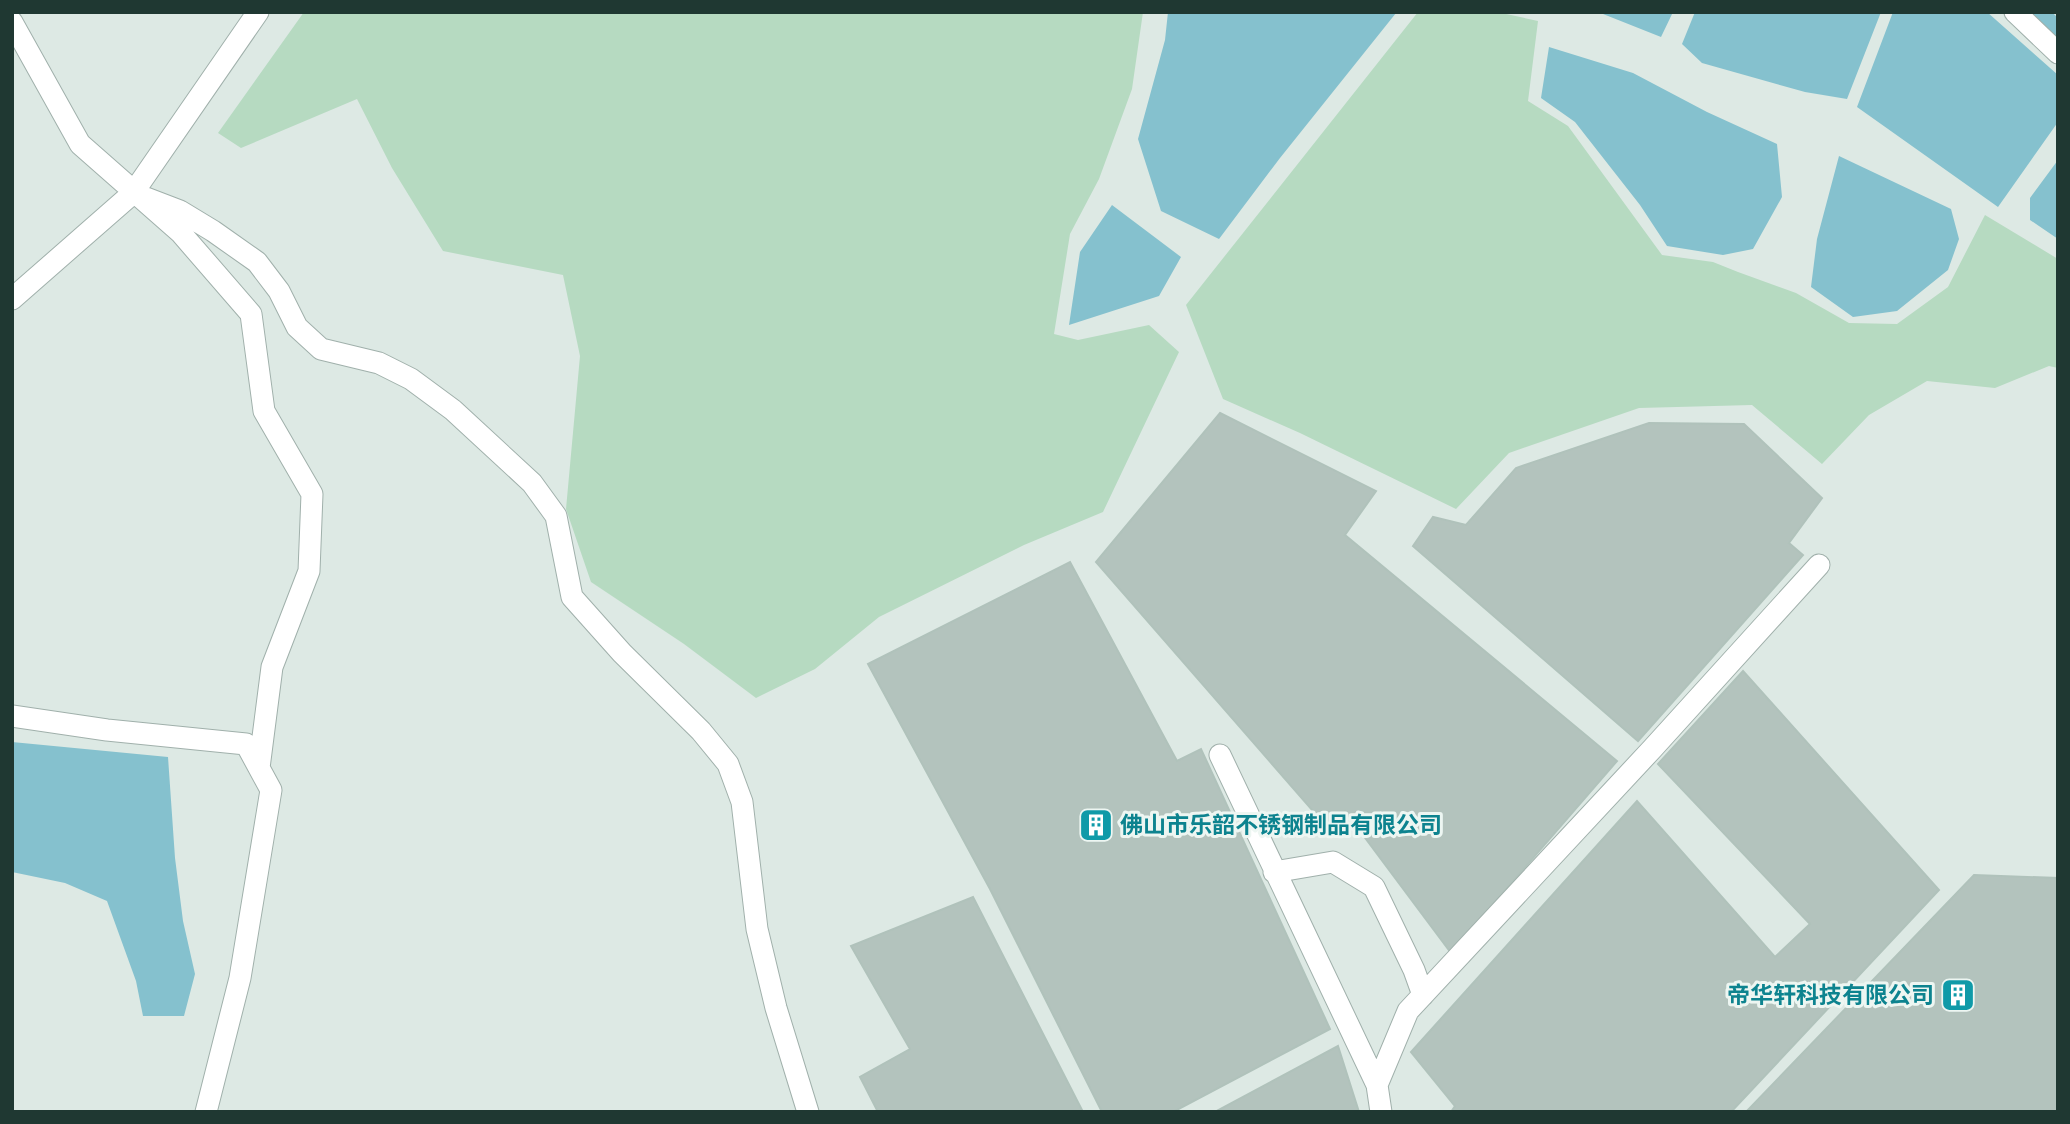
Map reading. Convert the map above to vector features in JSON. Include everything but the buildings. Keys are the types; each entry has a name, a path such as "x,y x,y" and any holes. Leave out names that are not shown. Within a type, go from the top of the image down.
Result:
{"street":[{"path":"12,299 134,193 258,12"},
{"path":"2015,12 2058,53"},
{"path":"12,22 80,145 180,232 251,314 264,411 312,494 309,571 272,667 259,768"},
{"path":"134,193 180,211 257,262 279,291 297,327 321,349 379,363 411,379 453,410 532,483 556,516 572,597 622,653 701,731 728,764 742,802 757,929 776,1008 808,1112"},
{"path":"1377,1085 1408,1012 1819,565"},
{"path":"12,716 107,730 246,744 271,790 240,978 206,1112"},
{"path":"1220,755 1377,1085 1381,1112"},
{"path":"1274,872 1333,862 1374,887 1414,970 1423,996"}],"green space":[{"path":"304,12 1143,12 1132,89 1099,179 1070,234 1054,334 1078,340 1149,325 1179,352 1103,512 1024,545 879,617 815,669 756,698 684,644 591,582 566,509 580,356 563,275 443,251 392,168 357,99 241,148 218,133"},
{"path":"1418,12 1497,12 1538,21 1528,101 1568,126 1662,255 1713,262 1796,293 1849,323 1897,324 1948,287 1985,215 2058,259 2058,368 2049,366 1995,388 1927,381 1869,415 1822,464 1752,405 1639,408 1509,453 1456,509 1300,433 1223,399 1186,305"}],"water":[{"path":"1168,12 1396,13 1219,239 1161,211 1138,139 1165,40"},
{"path":"1598,12 1673,12 1661,37"},
{"path":"1695,12 1881,12 1847,99 1805,92 1702,63 1682,44"},
{"path":"1893,12 1987,12 2058,75 2058,122 1998,207 1857,107"},
{"path":"1549,47 1633,73 1707,112 1777,144 1782,197 1753,249 1723,255 1667,246 1640,205 1575,122 1541,98"},
{"path":"1839,156 1951,209 1959,239 1948,270 1897,311 1853,317 1811,287 1817,239"},
{"path":"2058,160 2058,239 2030,220 2030,198"},
{"path":"1112,205 1181,257 1159,296 1069,325 1080,252"},
{"path":"12,742 168,757 175,858 183,921 195,974 184,1016 143,1016 136,981 107,901 65,883 12,872"}],"waterway":[{"path":"2038,12 2058,30"}],"place":[{"name":"佛山市乐韶不锈钢制品有限公司","path":"1096,825"},
{"name":"帝华轩科技有限公司","path":"1958,995"}]}
